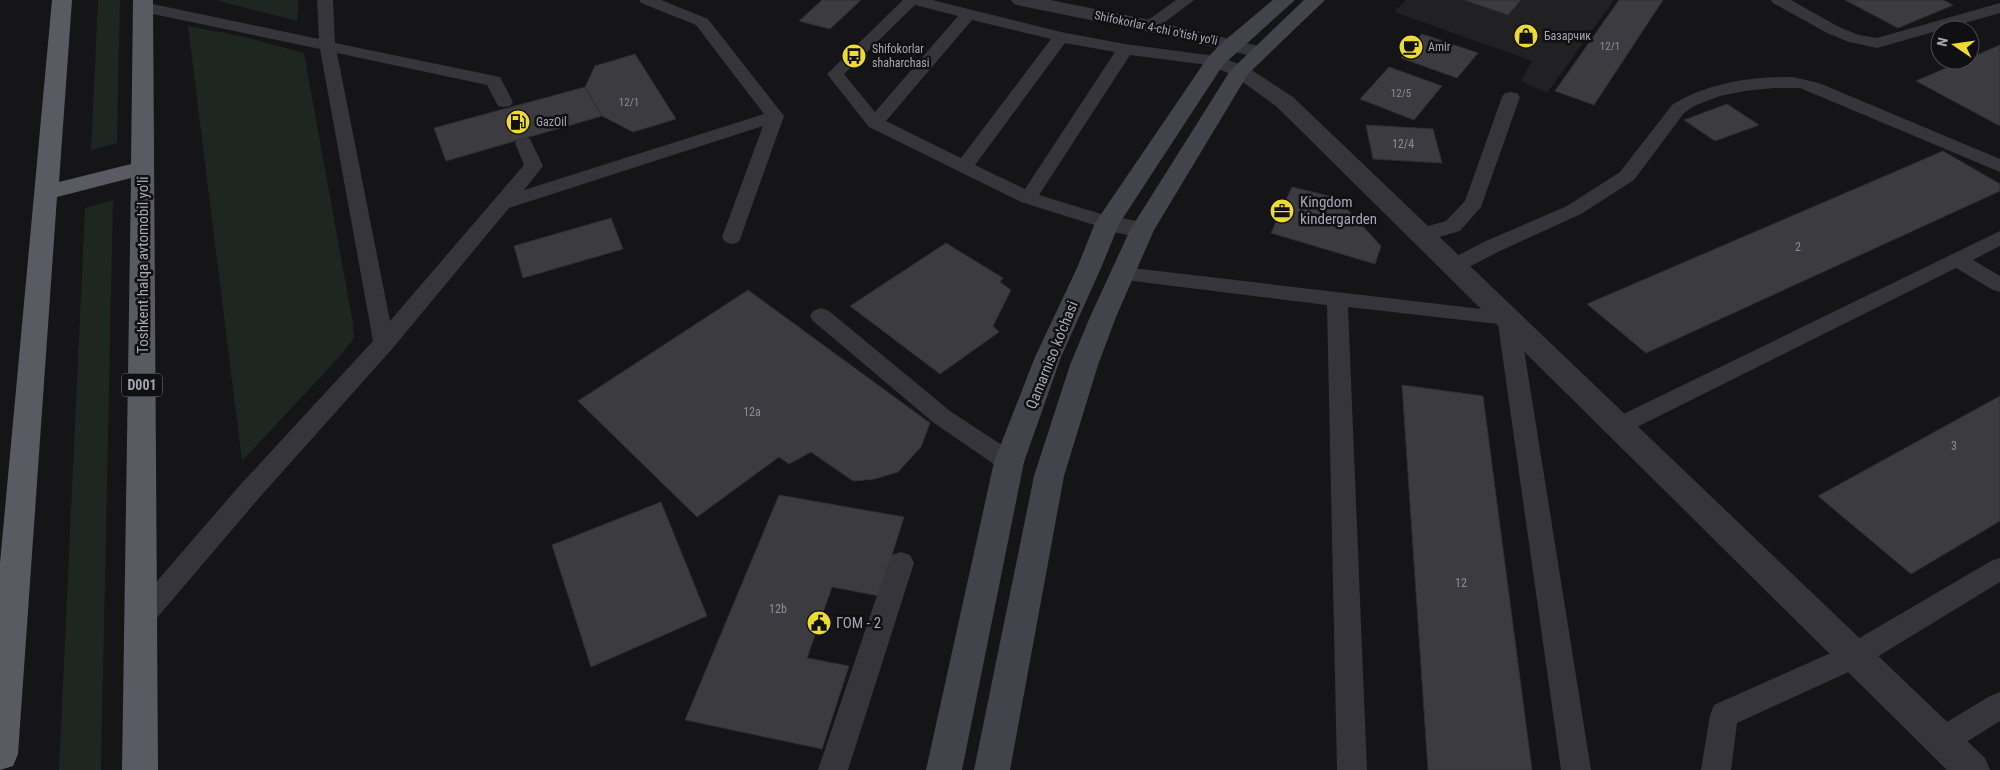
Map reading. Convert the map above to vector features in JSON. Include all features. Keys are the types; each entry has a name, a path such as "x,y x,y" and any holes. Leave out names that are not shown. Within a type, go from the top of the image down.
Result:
{"highway":[{"path":"0,754 62,0"},
{"name":"Toshkent halqa avtomobil yo'li","path":"140,770 143,3"},
{"path":"46,193 143,168"}],"main road":[{"name":"Qamarniso ko'chasi","path":"944,770 1009,462 1048,357 1089,268 1107,223 1223,53 1285,0"},
{"path":"992,770 1049,476 1084,365 1103,317 1124,274 1142,230 1240,71 1287,24 1315,0"}],"street":[{"name":"Shifokorlar 4-chi o'tish yo'li","path":"1021,0 1150,26 1223,53"},
{"path":"1223,53 1260,52"},
{"path":"1223,53 1240,71 1285,102 1972,770"},
{"path":"1107,223 1142,230"}],"lane":[{"path":"325,0 327,44 384,343"},
{"path":"647,0 702,22 775,116"},
{"path":"1107,223 1028,198 875,123 835,74 913,0 1062,37 1125,49 1223,53"},
{"path":"1150,26 1186,0"},
{"path":"1779,0 1833,30 1855,39 1877,42 2000,8"},
{"path":"143,3 494,81 504,102"},
{"path":"875,123 968,13"},
{"path":"965,166 1062,37"},
{"path":"1028,198 1125,49"},
{"path":"1454,266 1589,202 1627,176 1685,102 1698,96 1730,88 1786,82 1813,86 2000,166"},
{"path":"1422,235 1453,226 1474,203 1511,97"},
{"path":"503,203 775,116"},
{"path":"732,237 775,116"},
{"path":"141,618 250,491 384,343 534,166 524,143"},
{"path":"1619,426 2000,238"},
{"path":"1957,259 2000,285"},
{"path":"1124,274 1508,318 1576,770"},
{"path":"1337,298 1352,770"},
{"path":"821,316 942,417 1009,462"},
{"path":"834,770 901,563"},
{"path":"1716,770 1724,715 1854,656 2000,569"},
{"path":"1942,741 2000,705"}],"shaded area":[{"path":"98,0 120,0 117,143 91,150"},
{"path":"215,0 298,0 297,21"},
{"name":"Базарчик","path":"1406,0 1614,0 1547,93 1521,81 1532,61 1394,12"},
{"path":"188,26 241,36 304,53 353,324 354,338 341,355 242,461"},
{"path":"113,200 101,770 59,770 85,208"}],"building":[{"path":"822,0 861,0 830,29 799,21"},
{"path":"1464,0 1521,0 1508,15"},
{"path":"1619,0 1663,0 1594,105 1555,91"},
{"path":"1845,0 1943,0 1953,5 1898,28"},
{"path":"1422,34 1478,53 1457,78 1401,58"},
{"path":"2000,45 2000,126 1916,81 1942,70 1980,70 1980,54"},
{"path":"635,54 676,119 633,132 602,116 585,87 595,66"},
{"path":"1389,67 1442,86 1414,120 1360,99"},
{"name":"GazOil","path":"585,87 602,116 446,161 434,128"},
{"path":"1727,104 1759,125 1715,141 1684,120"},
{"path":"1366,125 1433,129 1442,163 1373,159"},
{"path":"1943,151 2000,184 2000,191 1646,353 1587,304"},
{"path":"1292,187 1337,198 1381,246 1375,264 1271,233"},
{"path":"611,218 623,249 523,278 514,246"},
{"path":"946,243 1003,278 1000,282 1011,290 993,326 999,332 940,374 850,306"},
{"path":"748,290 930,423 921,447 898,472 875,479 853,481 811,452 789,464 779,457 697,517 578,401"},
{"path":"1402,385 1483,396 1532,770 1428,770"},
{"path":"2000,396 2000,521 1911,574 1818,496"},
{"path":"779,495 904,517 879,596 832,587 807,658 849,666 822,749 685,720"},
{"path":"661,502 707,616 591,667 552,545"}],"place":[{"name":"Базарчик","path":"1526,36"},
{"name":"Amir","path":"1411,47"},
{"name":"Shifokorlar shaharchasi","path":"854,56"},
{"name":"GazOil","path":"518,122"},
{"name":"Kingdom kindergarden","path":"1282,211"},
{"name":"ГОМ - 2","path":"819,623"}]}
